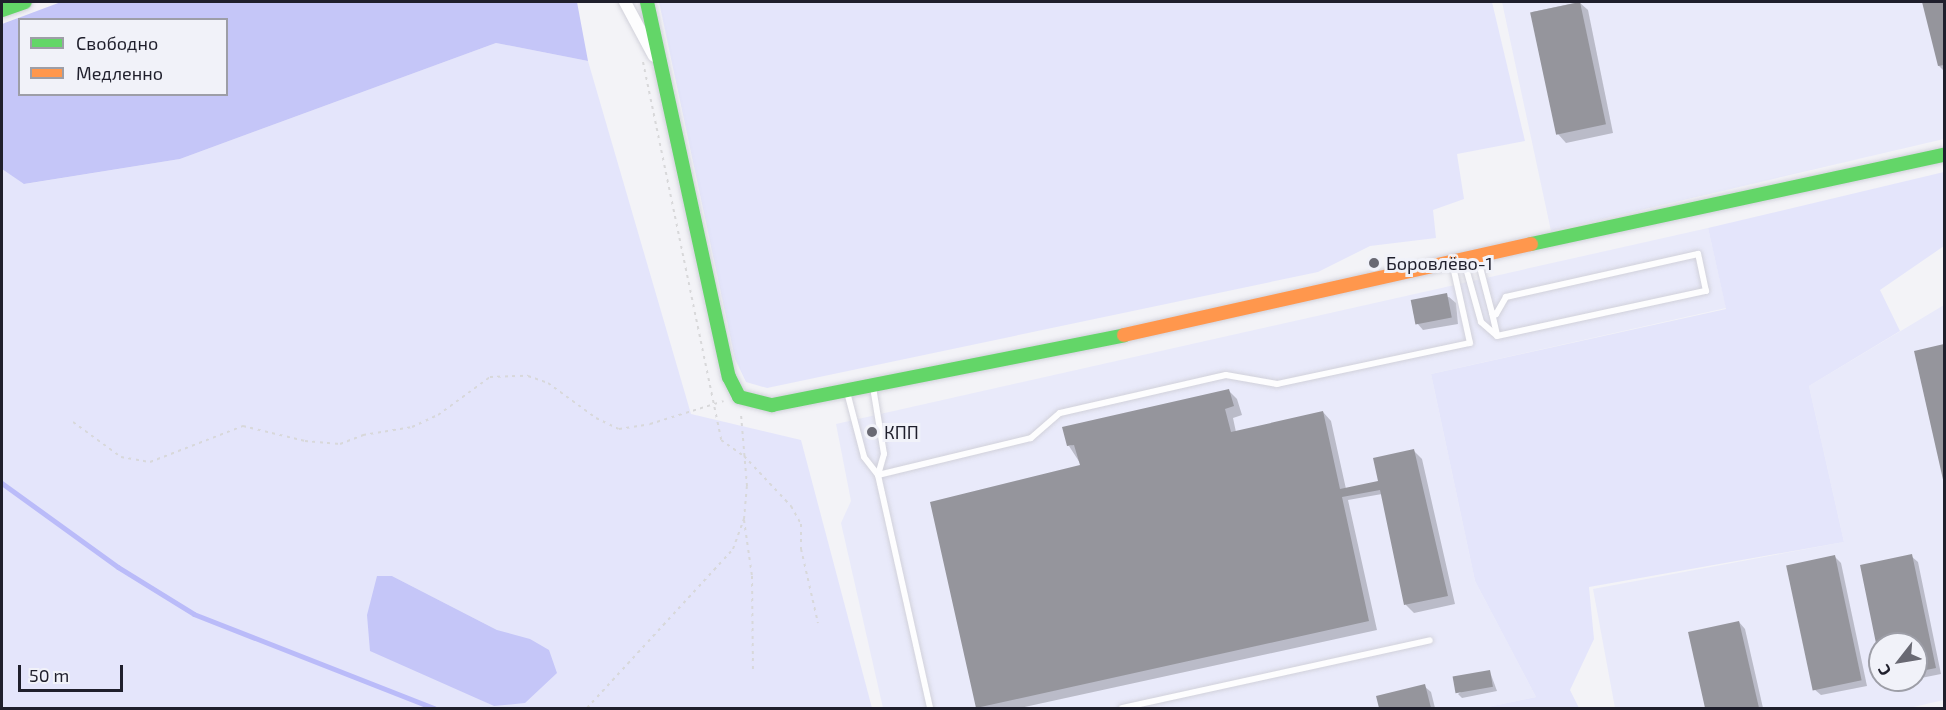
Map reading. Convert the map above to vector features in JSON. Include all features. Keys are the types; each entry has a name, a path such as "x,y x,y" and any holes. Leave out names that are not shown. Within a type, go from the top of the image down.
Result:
{"street":[{"path":"2,10 25,2"},
{"path":"625,2 661,69"},
{"path":"647,2 729,377 739,397 772,405 1167,326 1944,154"}],"lane":[{"path":"1492,313 1496,314 1506,297 1698,254 1706,291 1497,336"},
{"path":"1464,259 1492,313 1497,336"},
{"path":"1464,259 1481,322 1497,336"},
{"path":"878,475 1031,438 1060,413 1226,375 1277,384 1470,343 1464,259"},
{"path":"873,386 884,454 878,475"},
{"path":"847,391 864,457 878,475 930,708"},
{"path":"1122,708 1430,640"}],"path":[{"path":"73,422 121,457 150,462 243,426 305,441 340,444 363,435 412,427 438,415 490,377 528,376 548,383 596,418 619,429 650,424 739,397 747,486 744,519 752,576 753,672"},
{"path":"587,708 733,549 744,519"}],"shaded area":[{"path":"61,2 577,2 588,61 496,43 180,159 24,184 2,169 2,24 18,18 18,96 228,96 228,18 18,18"},
{"path":"659,2 1492,2 1525,141 1457,154 1464,199 1433,210 1436,238 1370,246 1318,272 767,388 746,382 735,359"},
{"path":"1502,2 1944,2 1944,139 1551,231"},
{"path":"496,43 588,61 691,414 801,440 872,708 2,708 2,169 25,184 180,159","holes":["377,576 392,576 497,630 494,706 439,679"]},
{"path":"1944,172 1944,246 1880,290 1900,331 1809,386 1844,542 1589,587 1594,639 1570,690 1579,708 1483,708 1536,697 1475,581 1431,374 1726,309 1708,228"},
{"path":"1708,228 1726,308 1431,374 1475,581 1536,697 1483,708 883,708 841,523 851,501 836,424"},
{"path":"1944,305 1944,700 1909,708 1615,708 1593,589 1844,542 1809,386"},
{"path":"377,576 392,576 497,630 530,639 549,650 557,673 525,703 494,706 370,651 367,615"}],"building":[{"path":"1580,2 1606,124 1556,135 1530,13"},
{"path":"1922,2 1944,2 1944,65 1938,66"},
{"path":"1447,293 1452,318 1415,325 1411,300"},
{"path":"1944,344 1944,484 1914,351"},
{"path":"1229,389 1234,406 1225,409 1231,432 1323,411 1340,489 1378,481 1373,458 1414,449 1448,596 1404,605 1380,490 1342,497 1369,621 976,708 930,502 1080,465 1074,445 1067,446 1062,427"},
{"name":"КПП","path":"875,426 877,436 868,438 866,428"},
{"path":"1912,554 1936,668 1928,670 1928,632 1874,632 1860,565"},
{"path":"1835,555 1862,680 1813,691 1786,565"},
{"path":"1739,621 1759,708 1705,708 1688,632"},
{"path":"1490,670 1493,687 1456,693 1453,677"},
{"path":"1425,684 1431,708 1379,708 1376,696"}],"waterway":[{"path":"2,483 118,567 194,614 434,708"}],"traffic: fast":[{"path":"2,10 25,2"},
{"path":"647,2 729,377 739,397 772,405 1124,335"},
{"path":"1531,244 1944,155"}],"traffic: slow":[{"path":"1124,335 1531,244"}],"place":[{"name":"Боровлёво-1","path":"1374,263"},
{"name":"КПП","path":"872,432"}]}
